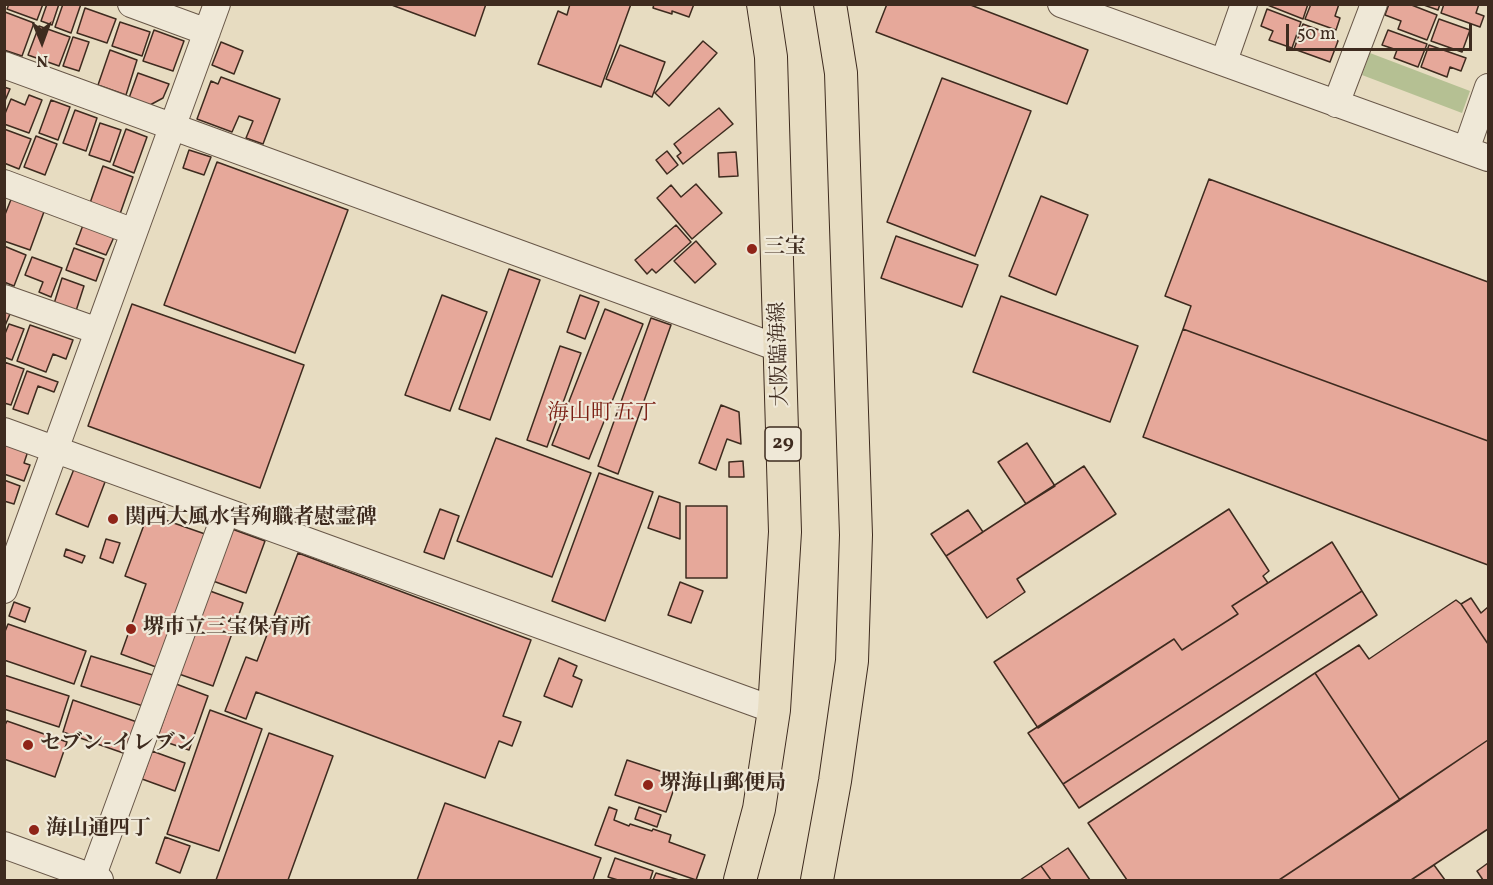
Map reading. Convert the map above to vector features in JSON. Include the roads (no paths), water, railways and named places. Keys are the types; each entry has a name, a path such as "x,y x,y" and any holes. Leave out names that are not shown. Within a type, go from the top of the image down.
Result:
{"main road":[{"name":"大阪臨海線","path":"740,880 759,809 774,710 785,532 771,57 763,4"},
{"path":"817,880 835,781 852,661 856,535 841,73 830,4"}],"street":[{"path":"131,4 207,32"},
{"path":"4,590 217,4"},
{"path":"1061,4 1477,154 1488,87"},
{"path":"1224,61 1244,4"},
{"path":"1336,104 1374,4"},
{"path":"4,65 781,349"},
{"path":"4,183 134,232"},
{"path":"4,298 98,331"},
{"path":"4,431 774,710"},
{"path":"4,845 96,879 226,512"}],"place":[{"name":"三宝","path":"752,249"},
{"name":"関西大風水害殉職者慰霊碑","path":"113,519"},
{"name":"堺市立三宝保育所","path":"131,629"},
{"name":"セブン-イレブン","path":"28,745"},
{"name":"堺海山郵便局","path":"648,785"},
{"name":"海山通四丁","path":"34,830"}],"district":[{"name":"海山町五丁","path":"602,415"}]}
